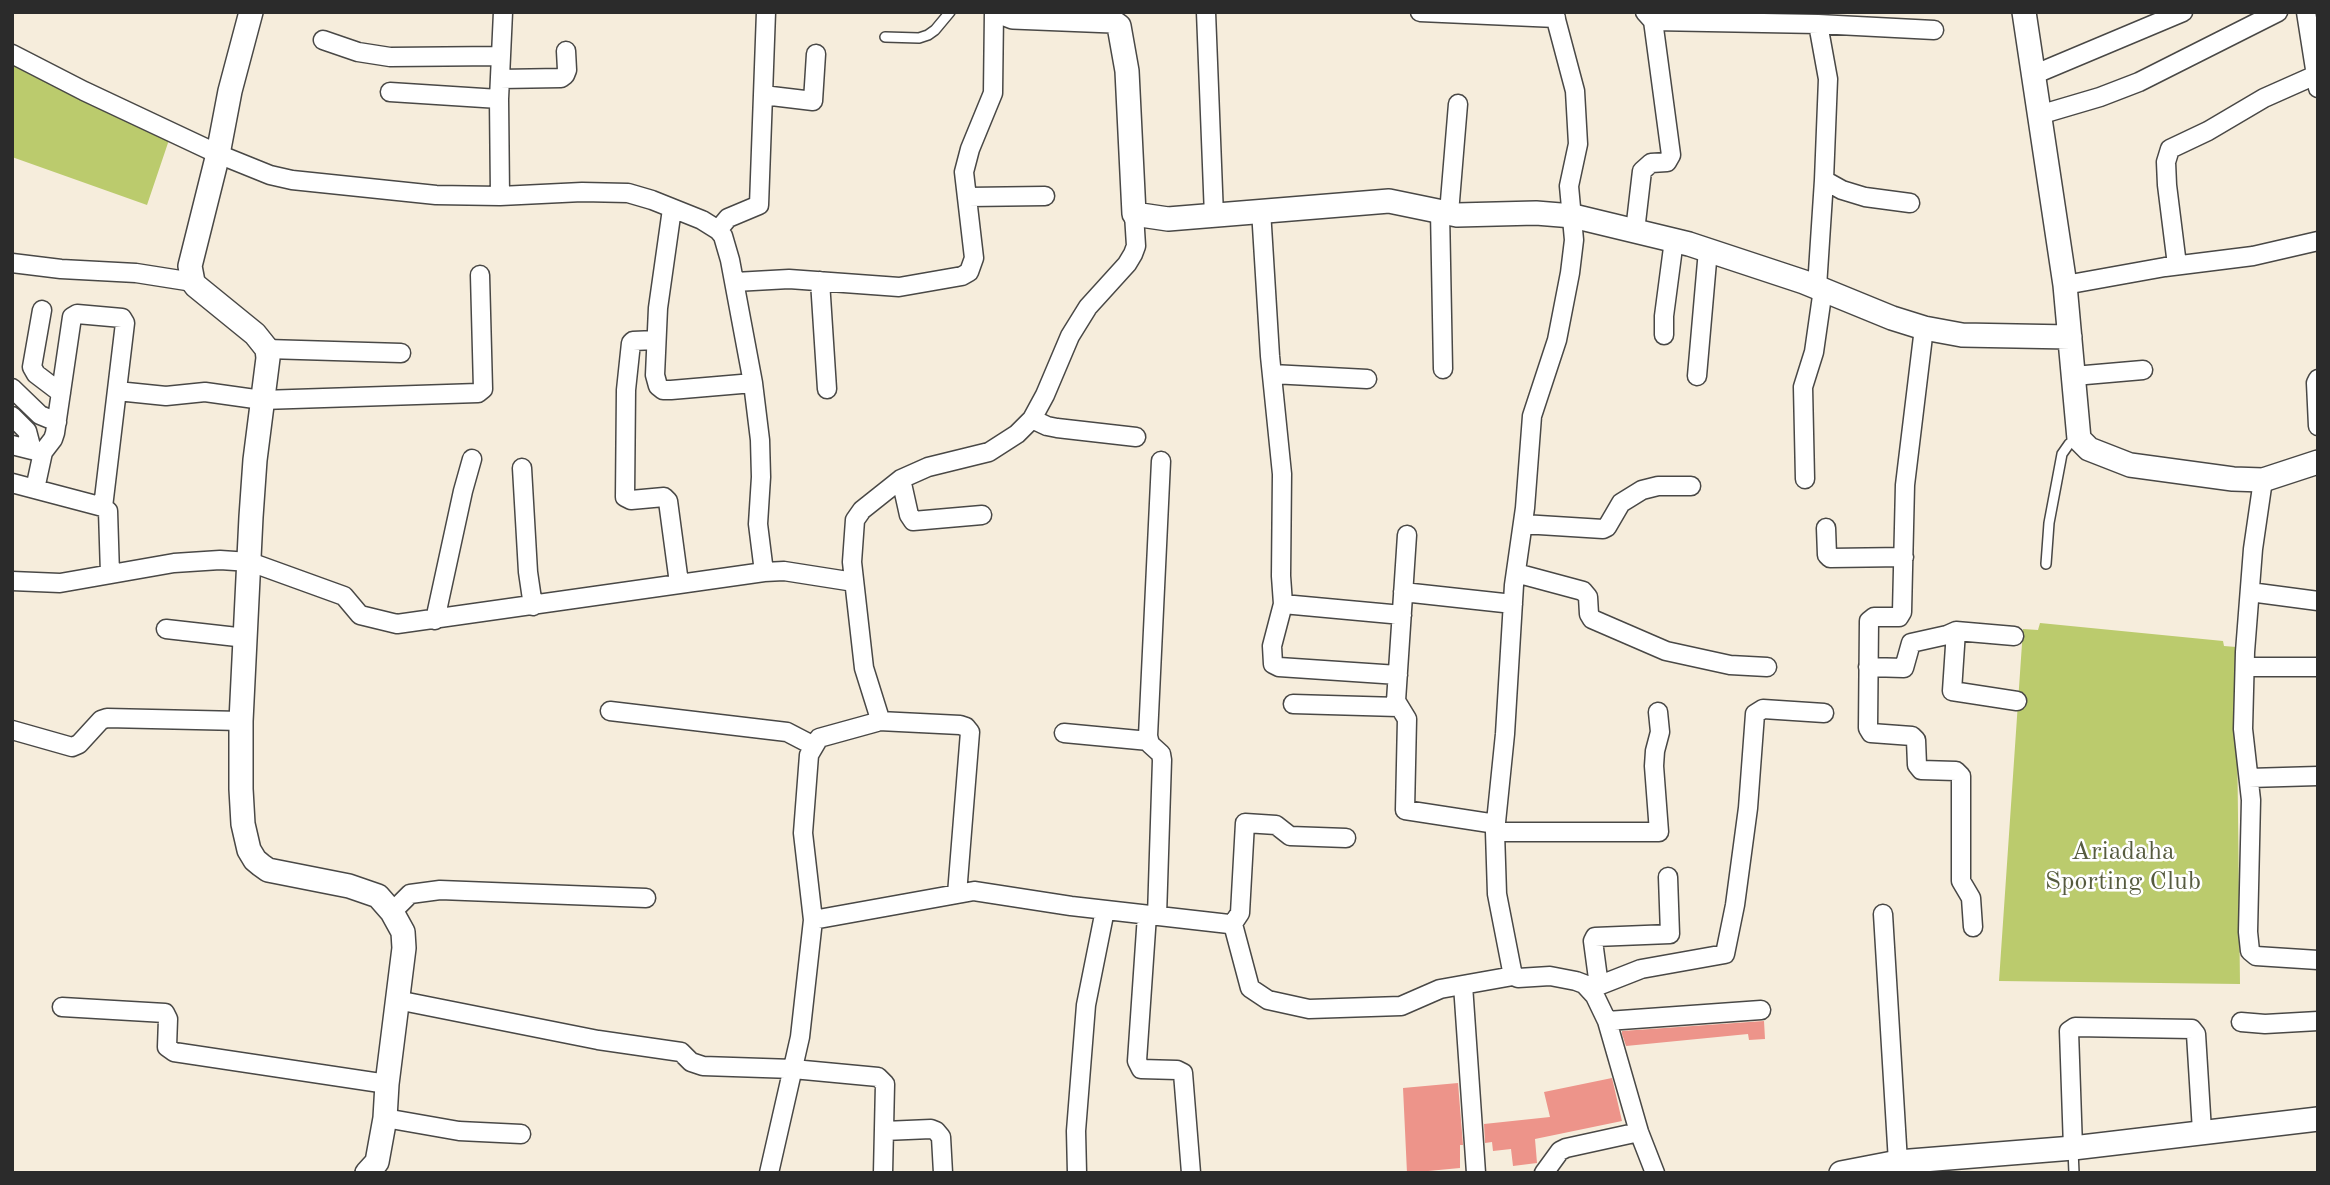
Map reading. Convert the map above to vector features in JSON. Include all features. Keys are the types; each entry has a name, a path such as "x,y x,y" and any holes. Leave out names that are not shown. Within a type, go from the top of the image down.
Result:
{"street":[{"path":"193,282 190,260 218,155 230,91 251,12"},
{"path":"500,196 499,79 503,12"},
{"path":"718,230 728,218 759,205 766,12"},
{"path":"735,282 789,279 899,286 966,274 974,258 964,172 966,159 993,93 994,12"},
{"path":"879,721 864,668 852,551 855,520 862,510 901,479 928,467 989,452 1017,434 1032,419 1070,336 1088,307 1128,264 1136,246 1122,19 1112,21 1013,16 1000,12"},
{"path":"1206,12 1214,216"},
{"path":"1420,12 1555,15 1574,91 1578,144 1569,186 1573,216 1572,265 1557,340 1532,416 1513,604 1505,734 1495,828 1497,894 1513,976"},
{"path":"2024,12 2065,285 2079,439 2089,449 2130,465 2233,479 2263,480 2318,462"},
{"path":"2034,75 2183,12"},
{"path":"2039,115 2100,97 2138,82 2278,12"},
{"path":"2177,265 2167,185 2166,162 2169,149 2208,131 2264,97 2317,79 2306,12"},
{"path":"1635,231 1642,171 1651,163 1667,162 1671,155 1649,17 1794,18 1818,24 1934,30"},
{"path":"1805,479 1803,387 1814,352 1820,288 1828,79 1818,24"},
{"path":"323,40 358,52 390,57 500,56"},
{"path":"499,79 561,78 567,70 566,51"},
{"path":"12,54 218,155 270,175 310,184 436,195 621,192 652,200 702,220 718,230 723,236 735,282 753,383 760,440 758,524 764,572"},
{"path":"763,95 813,101 816,54"},
{"path":"390,92 499,99"},
{"path":"1443,369 1445,212 1458,104"},
{"path":"1824,180 1842,190 1865,197 1910,202"},
{"path":"968,197 1045,196"},
{"path":"1134,214 1168,219 1389,201 1445,212 1573,216 1708,250 1820,288 1924,328 1962,335 2070,337"},
{"path":"672,209 661,273 656,382 663,390 753,383"},
{"path":"1261,210 1282,474 1283,604 1272,646 1273,664 1398,675"},
{"path":"1664,335 1674,240"},
{"path":"2065,285 2177,265 2253,256 2318,241"},
{"path":"1697,376 1708,250"},
{"path":"12,263 136,273 193,282 255,334 267,349 255,460 241,721 243,824 249,850 255,860 268,870 369,892 378,896 393,912 401,926 404,939 385,1118 379,1156 367,1173"},
{"path":"117,391 166,396 205,392 262,400 481,392 480,275"},
{"path":"820,281 827,389"},
{"path":"42,310 32,367 36,374 61,393"},
{"path":"38,451 53,439 72,317 77,314 124,319 103,508 109,517 110,575"},
{"path":"1924,328 1908,445 1901,615 1899,618 1874,617 1869,621 1868,732 1912,736 1916,740 1917,765 1921,770 1956,771 1961,776 1961,881 1971,898 1973,927"},
{"path":"656,340 631,343 626,390 625,497 631,500 664,497 668,501 679,583"},
{"path":"267,349 401,353"},
{"path":"2074,376 2143,370"},
{"path":"1272,374 1367,379"},
{"path":"2318,379 2318,426"},
{"path":"12,388 40,415 57,422"},
{"path":"12,416 27,431 38,451 35,489"},
{"path":"1032,419 1047,426 1136,437"},
{"path":"12,445 38,451"},
{"path":"435,620 472,459"},
{"path":"1149,741 1161,461"},
{"path":"522,468 527,559 533,606"},
{"path":"901,479 909,515 913,521 982,515"},
{"path":"2263,480 2249,592 2243,729 2251,800 2248,932 2250,951 2256,956 2318,960"},
{"path":"12,483 103,508"},
{"path":"1523,524 1603,529 1607,527 1621,503 1642,490 1658,486 1691,486"},
{"path":"1826,528 1827,555 1830,558 1904,557"},
{"path":"1398,708 1396,701 1407,535"},
{"path":"12,580 60,583 195,561 250,562 344,596 360,615 392,624 764,572 784,571 855,582"},
{"path":"1516,573 1583,591 1588,597 1592,619 1666,651 1730,665 1767,667"},
{"path":"1403,592 1513,604"},
{"path":"2249,592 2318,601"},
{"path":"1283,604 1402,615"},
{"path":"166,629 246,638"},
{"path":"1868,667 1904,668 1911,643 1956,631 2014,636"},
{"path":"1956,631 1952,691 2017,701"},
{"path":"2245,667 2318,667"},
{"path":"1293,704 1398,708 1405,713 1405,810 1495,828 1659,832 1654,766 1660,732 1658,712"},
{"path":"1346,838 1290,836 1276,825 1245,823 1240,913 1232,925 1250,988 1268,1000 1309,1009 1401,1006 1440,989 1513,976 1562,978 1594,988 1641,969 1725,954 1735,905 1748,808 1755,714 1763,709 1824,713"},
{"path":"610,711 787,732 814,746"},
{"path":"12,730 72,747 79,744 101,720 107,718 241,721"},
{"path":"769,1173 800,1037 813,920 803,833 809,755 819,738 879,721 966,727 970,732 957,894"},
{"path":"1064,733 1149,741 1158,750 1162,760 1152,915 1138,1065 1141,1069 1177,1070 1183,1073 1191,1173"},
{"path":"2249,778 2318,776"},
{"path":"1655,1173 1639,1132 1607,1021 1594,988 1593,941 1595,937 1670,934 1668,877"},
{"path":"393,912 410,894 440,890 646,898"},
{"path":"813,920 974,891 1232,925"},
{"path":"1077,1173 1076,1131 1086,1005 1105,910"},
{"path":"1883,914 1898,1162"},
{"path":"1463,985 1476,1173"},
{"path":"397,1000 598,1040 681,1052 691,1062 703,1066 793,1069 878,1077 885,1084 883,1173"},
{"path":"62,1007 165,1013 169,1018 167,1047 174,1052 387,1084"},
{"path":"1607,1021 1761,1010"},
{"path":"2241,1022 2265,1024 2318,1020"},
{"path":"2073,1148 2069,1031 2075,1027 2192,1029 2196,1034 2202,1131"},
{"path":"385,1118 459,1131 520,1133"},
{"path":"1841,1173 1898,1162 2073,1148 2318,1119"},
{"path":"884,1131 936,1130 941,1137 943,1173"},
{"path":"1544,1173 1556,1156 1566,1148 1639,1132"}],"lane":[{"path":"885,37 919,38 928,35 950,12"},
{"path":"2046,564 2049,523 2062,454 2068,443 2079,439"},
{"path":"2073,1148 2074,1173"}],"green space":[{"path":"12,61 170,137 147,205 12,157"},
{"name":"Ariadaha Sporting Club","path":"2040,623 2223,641 2224,646 2236,647 2240,984 1999,981 2023,629 2038,630"}],"building":[{"path":"1764,1021 1765,1039 1749,1040 1748,1034 1626,1046 1622,1034 1622,1031"},
{"path":"1612,1078 1622,1121 1535,1139 1537,1163 1513,1166 1511,1149 1493,1151 1492,1142 1485,1143 1484,1124 1550,1117 1544,1092"},
{"path":"1458,1083 1463,1145 1460,1145 1460,1168 1407,1173 1403,1088"}]}
